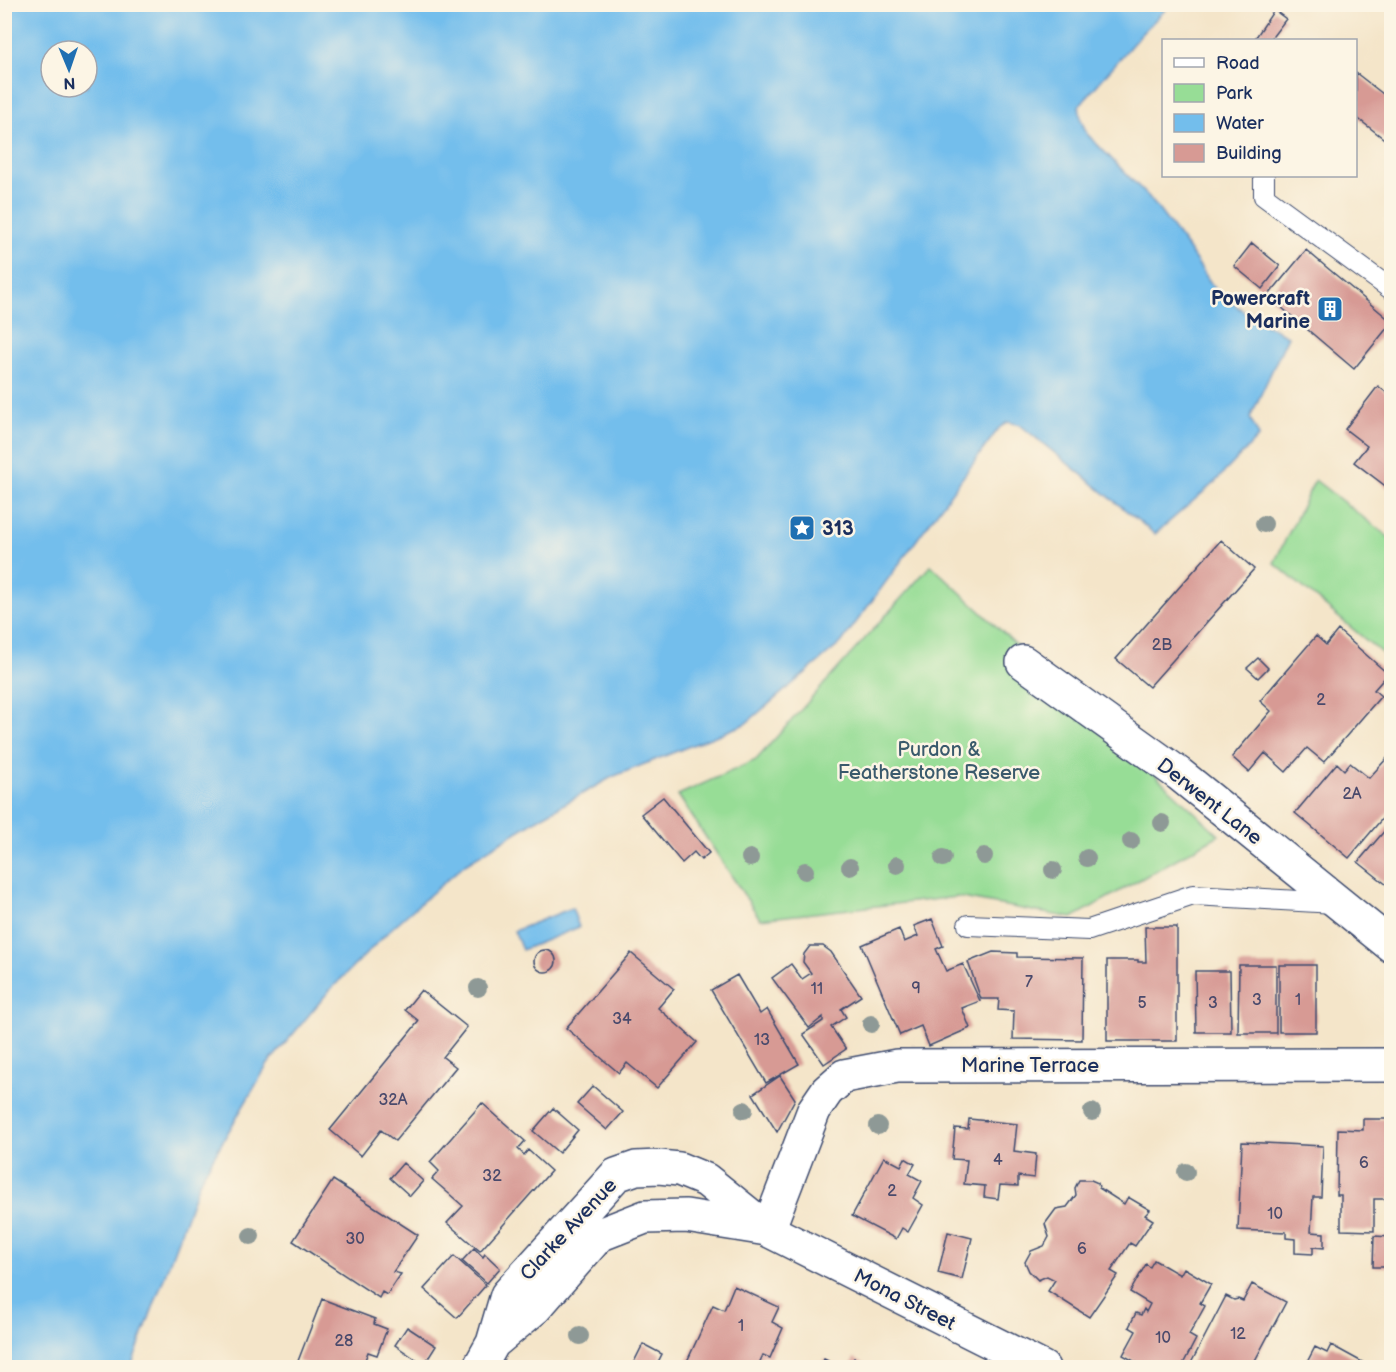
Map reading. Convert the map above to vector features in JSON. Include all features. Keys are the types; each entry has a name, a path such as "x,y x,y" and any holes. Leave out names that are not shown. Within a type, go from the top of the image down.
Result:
{"street":[{"name":"Derwent Lane","path":"1023,662 1179,774 1392,946"},
{"name":"Marine Terrace","path":"768,1230 814,1110 827,1091 844,1076 897,1066 1392,1065"},
{"name":"Clarke Avenue","path":"486,1355 507,1295 616,1175 636,1168 679,1169 706,1180 768,1230"},
{"name":"Clarke Avenue","path":"486,1355 536,1307 599,1235 645,1217 686,1216 768,1230"},
{"name":"Mona Street","path":"768,1230 1042,1368"}],"lane":[{"path":"1264,177 1264,196 1392,290"},
{"path":"968,925 1089,930 1193,895 1338,903"}],"green space":[{"path":"1315,480 1391,539 1391,661 1274,563"},
{"name":"Purdon & Featherstone Reserve","path":"931,565 1219,835 1072,918 957,897 760,919 678,795 756,760"}],"water":[{"path":"5,4 1170,5 1141,34 1079,106 1081,120 1087,134 1149,197 1187,247 1216,291 1253,318 1288,336 1250,418 1259,436 1215,482 1155,534 1020,425 1008,422 999,428 841,643 745,724 612,777 465,864 392,928 329,991 268,1064 200,1180 131,1367 5,1367"},
{"path":"572,908 579,927 522,950 514,931"}],"building":[{"path":"1274,10 1286,19 1271,39 1255,39"},
{"path":"1357,74 1392,101 1392,145 1357,118"},
{"path":"1252,243 1280,266 1262,289 1234,266"},
{"name":"Powercraft Marine","path":"1306,250 1392,322 1354,369 1268,296"},
{"path":"1378,386 1392,397 1392,491 1354,462 1367,446 1345,429"},
{"path":"1221,540 1254,569 1149,687 1116,659"},
{"path":"1338,630 1388,674 1374,690 1381,696 1324,762 1307,748 1286,772 1265,753 1249,772 1232,757 1271,711 1260,701 1316,636 1326,645"},
{"path":"1258,658 1268,668 1258,678 1247,668"},
{"path":"1389,756 1392,758 1392,807 1349,858 1295,813 1337,763 1344,770 1350,763 1369,778"},
{"path":"663,797 709,853 701,860 694,852 682,863 641,814"},
{"path":"1392,822 1392,889 1358,862"},
{"path":"932,919 943,946 936,949 946,971 963,964 980,1001 962,1008 970,1028 929,1046 921,1026 900,1035 862,945 899,929 904,942 918,936 914,926"},
{"path":"1145,927 1177,927 1177,1041 1107,1041 1107,960 1146,962"},
{"path":"810,946 823,946 831,952 861,996 841,1009 846,1017 831,1027 846,1049 824,1064 803,1034 823,1021 823,1017 809,1028 772,978 791,964 802,979 811,973 803,962 804,954"},
{"path":"545,950 553,953 556,961 553,969 545,972 537,969 534,961 537,953"},
{"path":"993,952 1017,953 1017,957 1083,958 1082,1040 1013,1039 1014,1011 998,1010 999,999 981,999 968,962"},
{"path":"631,953 674,989 658,1008 697,1042 657,1088 627,1063 619,1073 566,1028"},
{"path":"1239,965 1276,965 1276,1033 1238,1033"},
{"path":"1279,965 1316,965 1316,1032 1279,1032"},
{"path":"1195,971 1230,971 1231,1032 1196,1032"},
{"path":"737,975 760,1014 767,1009 799,1064 766,1083 711,990"},
{"path":"421,990 467,1027 443,1057 456,1067 395,1141 381,1130 361,1156 330,1130 419,1021 405,1010"},
{"path":"780,1076 795,1099 777,1132 753,1094"},
{"path":"593,1086 623,1112 607,1130 577,1104"},
{"path":"482,1103 525,1141 518,1149 524,1155 528,1150 551,1171 480,1251 447,1223 463,1206 432,1179 439,1171 430,1162"},
{"path":"553,1108 578,1130 559,1153 533,1131"},
{"path":"969,1119 1017,1124 1014,1151 1036,1154 1034,1178 1018,1176 1018,1186 1000,1185 998,1199 984,1197 985,1186 964,1184 967,1160 952,1159 955,1128 968,1129"},
{"path":"1363,1119 1392,1119 1392,1199 1374,1199 1374,1231 1341,1230 1341,1195 1337,1195 1338,1129 1363,1130"},
{"path":"1242,1142 1323,1146 1321,1197 1313,1197 1311,1232 1324,1233 1324,1248 1313,1247 1313,1254 1295,1253 1295,1239 1286,1238 1286,1232 1238,1230"},
{"path":"884,1157 901,1166 905,1158 915,1164 909,1174 922,1181 913,1198 923,1205 908,1232 902,1228 896,1239 852,1216"},
{"path":"403,1163 423,1181 410,1196 390,1178"},
{"path":"333,1180 418,1235 393,1272 401,1274 387,1295 382,1292 379,1298 293,1241"},
{"path":"1079,1180 1091,1180 1098,1183 1099,1188 1124,1204 1128,1197 1150,1210 1145,1215 1153,1220 1135,1246 1130,1243 1111,1271 1118,1275 1089,1317 1048,1291 1055,1280 1047,1276 1038,1280 1029,1271 1025,1262 1031,1251 1044,1246 1049,1237 1045,1224 1056,1209 1067,1207 1076,1195 1075,1188"},
{"path":"948,1232 972,1238 962,1279 938,1273"},
{"path":"1374,1236 1392,1237 1392,1267 1373,1267"},
{"path":"474,1248 483,1257 485,1254 500,1268 487,1283 462,1261"},
{"path":"454,1256 486,1285 457,1318 424,1289"},
{"path":"1154,1260 1180,1275 1184,1268 1211,1284 1200,1303 1205,1306 1189,1335 1196,1339 1181,1368 1146,1368 1123,1355 1136,1331 1129,1327 1136,1313 1141,1315 1144,1309 1146,1312 1150,1304 1130,1292 1146,1264 1150,1267"},
{"path":"1252,1284 1286,1302 1251,1368 1193,1368 1190,1365 1226,1296 1243,1301"},
{"path":"734,1286 779,1307 772,1322 783,1328 770,1358 763,1355 757,1368 684,1368 713,1305 724,1310"},
{"path":"322,1299 375,1319 374,1324 387,1329 377,1355 368,1352 362,1368 317,1368 298,1361"},
{"path":"407,1327 436,1346 424,1365 395,1345"},
{"path":"643,1344 662,1354 655,1368 645,1368 634,1362"},
{"path":"1331,1345 1373,1368 1304,1368 1315,1347 1327,1353"},
{"path":"854,1358 874,1368 849,1368"},
{"path":"824,1359 843,1368 820,1368"}],"place":[{"name":"Powercraft Marine","path":"1330,309"},
{"name":"313","path":"802,528"}]}
